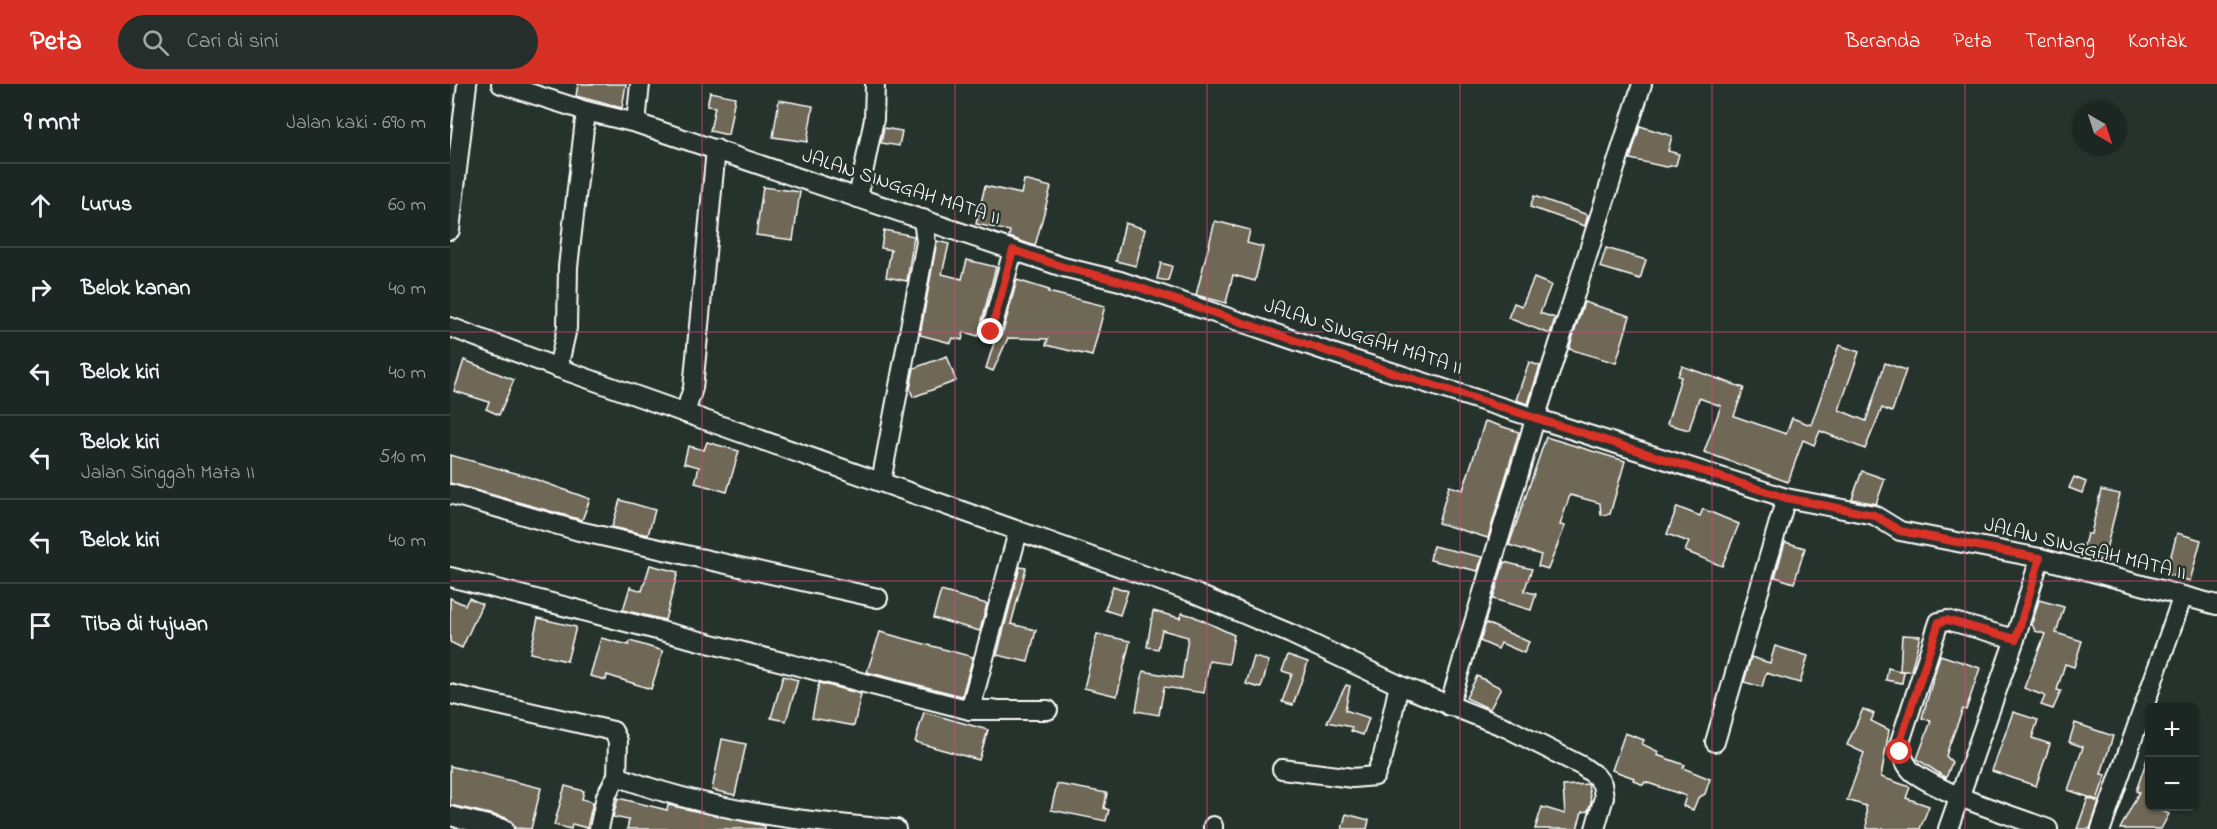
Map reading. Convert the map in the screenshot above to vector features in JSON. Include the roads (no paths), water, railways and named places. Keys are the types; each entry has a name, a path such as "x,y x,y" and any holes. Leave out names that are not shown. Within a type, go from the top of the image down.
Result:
{"street":[{"path":"450,230 467,84"},
{"name":"JALAN SINGGAH MATA II","path":"501,84 586,111 636,123 1063,267 1120,281 1332,353 1536,416 1786,498 1874,515 1900,531 2040,558 2182,598 2217,605"},
{"path":"636,123 640,84"},
{"path":"858,198 874,119 875,84"},
{"path":"1452,699 1536,416 1642,84"},
{"path":"562,355 568,267 586,111"},
{"path":"689,400 716,149"},
{"path":"881,482 926,242 923,219"},
{"path":"991,332 1013,250"},
{"path":"450,327 562,355 689,400 881,482 1194,593 1291,634 1399,686 1452,699 1582,766 1596,776 1602,784 1604,797 1595,829"},
{"path":"450,494 579,531 878,598"},
{"path":"1715,742 1786,498"},
{"path":"970,710 1018,532"},
{"path":"1948,829 1958,795 2016,639 2040,558"},
{"path":"450,577 970,710 1048,710"},
{"path":"2101,829 2182,598"},
{"path":"2016,639 1947,620 1939,622 1899,745 1912,772 1958,795 2048,829"},
{"path":"1282,769 1353,778 1376,776 1383,756 1399,686"},
{"path":"450,694 613,730 618,736 617,776 606,796 599,829"},
{"path":"617,776 658,792 818,824 896,829"},
{"path":"450,816 504,829"}]}
